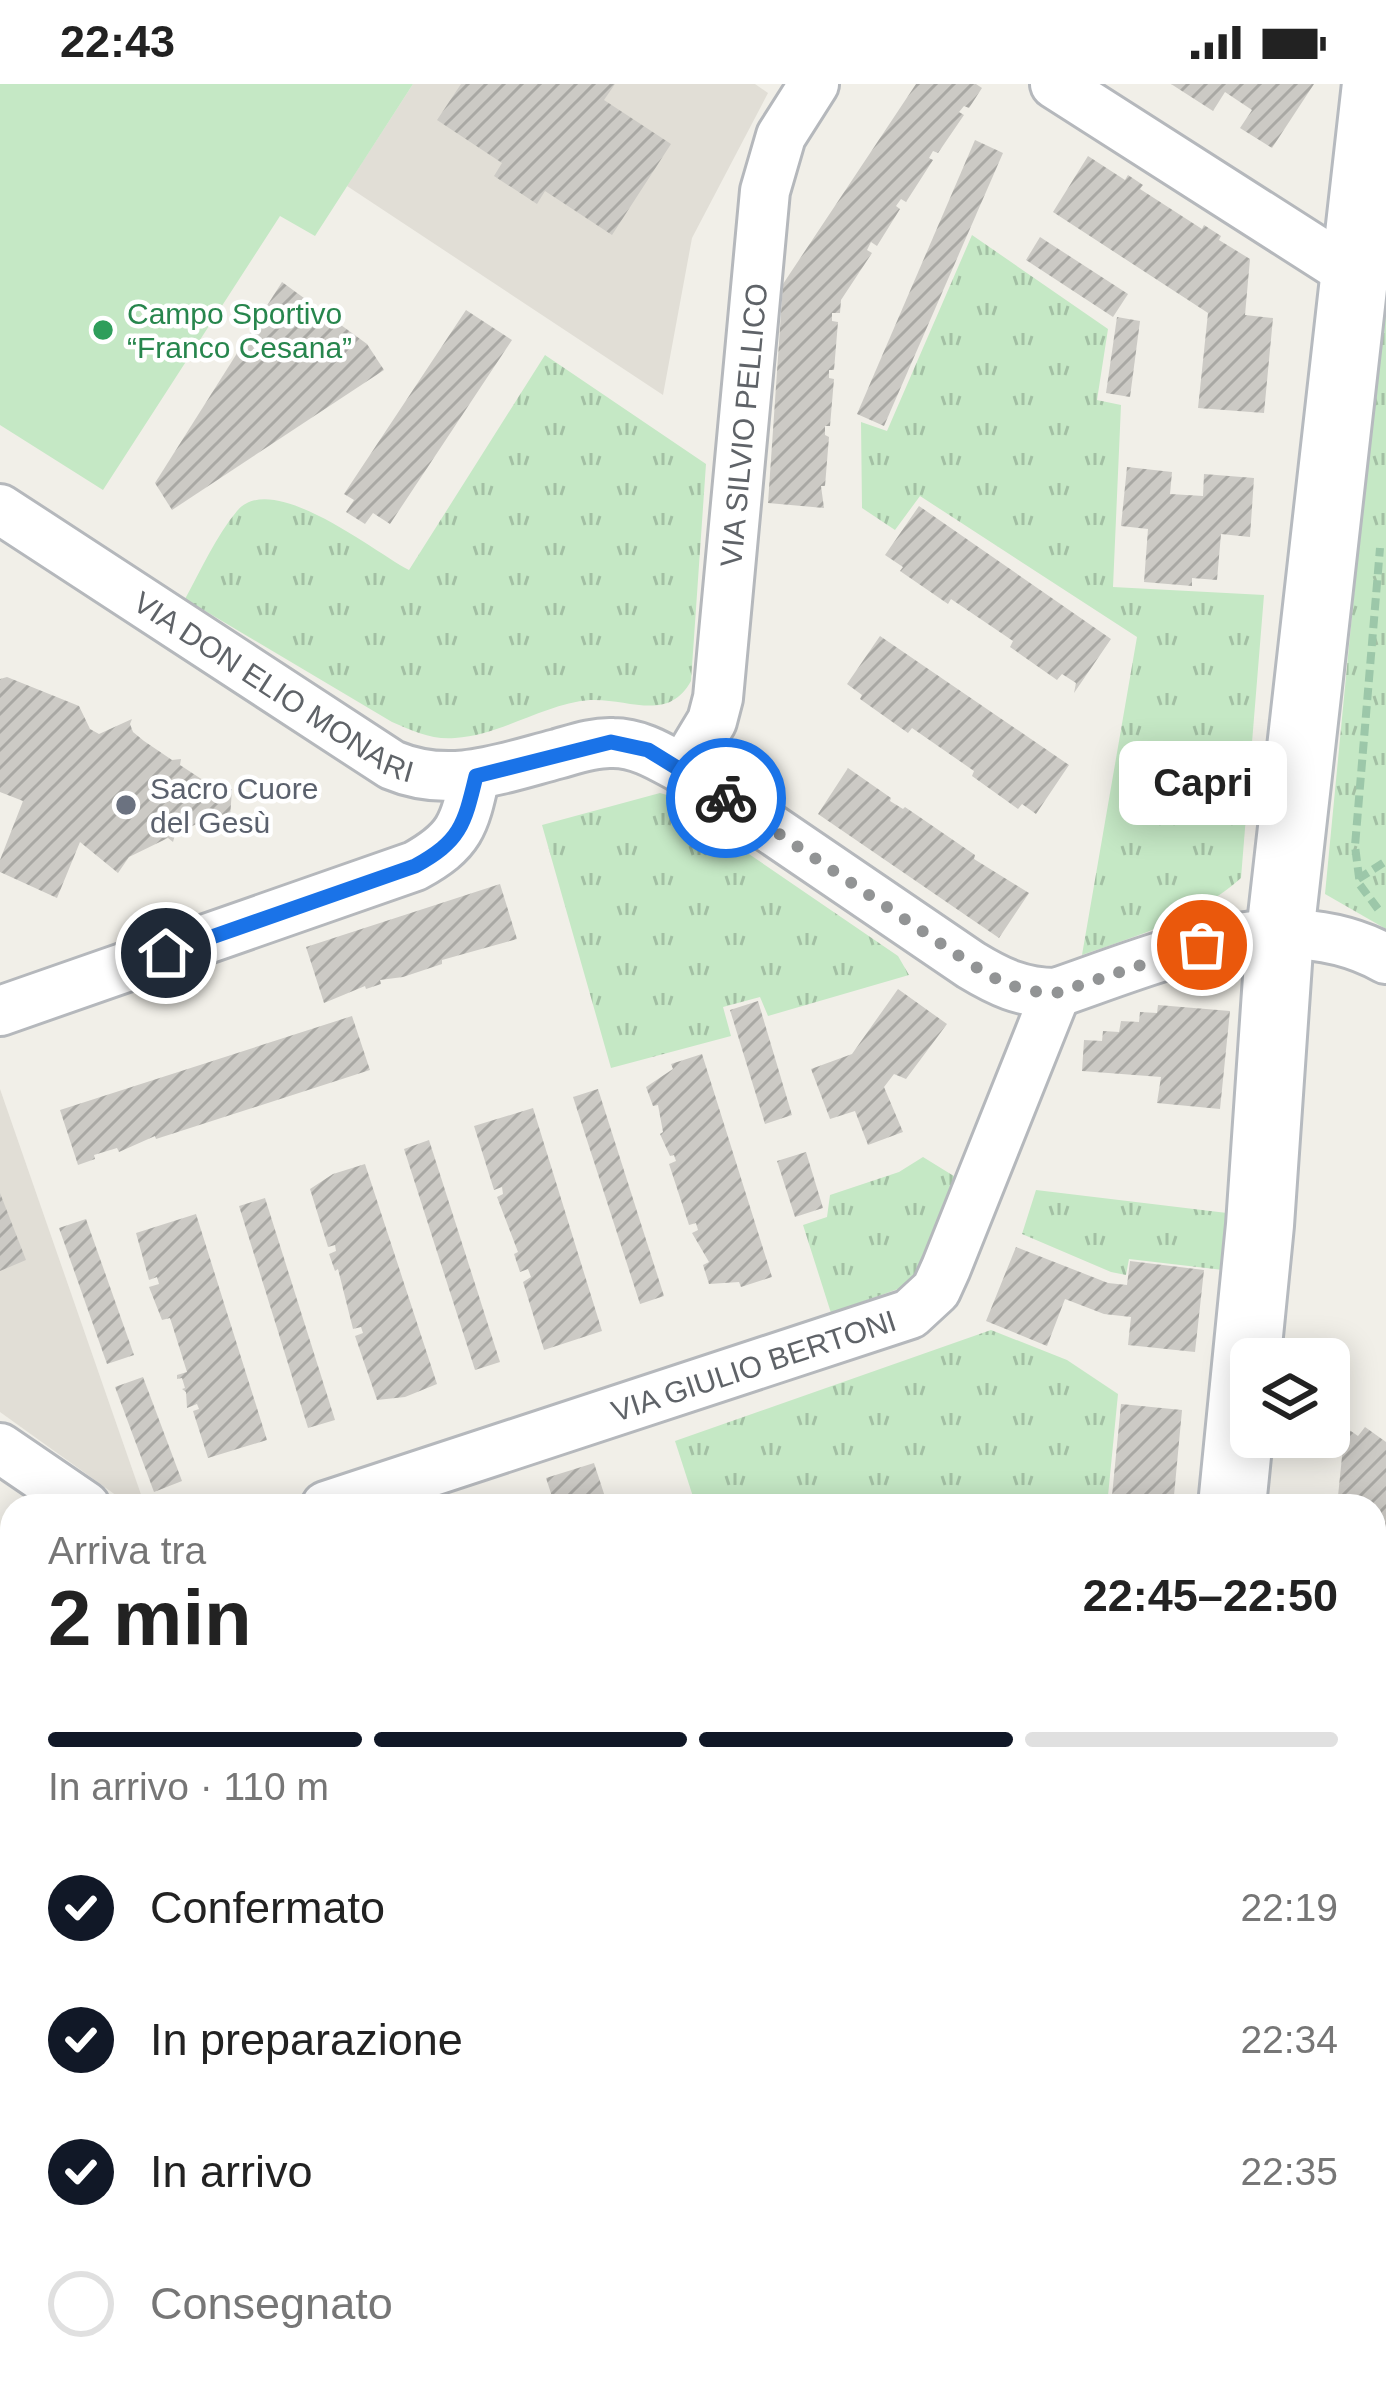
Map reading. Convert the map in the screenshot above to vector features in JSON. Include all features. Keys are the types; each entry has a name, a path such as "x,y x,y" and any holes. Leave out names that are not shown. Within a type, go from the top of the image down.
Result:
{"main road":[{"path":"1233,1494 1261,1225 1280,934 1354,275 1376,182 1376,84"}],"street":[{"name":"VIA SILVIO PELLICO","path":"683,769 712,721 718,698 765,191 781,136 814,84"},
{"path":"1055,84 1354,275"},
{"name":"VIA DON ELIO MONARI","path":"0,508 392,765 431,778 476,776 611,742 648,750 994,978 1032,993 1056,993"},
{"path":"0,1011 415,866 456,838 476,776"},
{"path":"1056,993 1202,945 1280,934 1323,934 1358,943 1386,958"},
{"name":"VIA GIULIO BERTONI","path":"363,1494 910,1314 936,1290 1056,993"},
{"path":"0,1448 67,1494"}],"path":[{"path":"1382,528 1354,847 1358,879 1386,915"},
{"path":"1358,879 1386,861"}],"shaded area":[{"path":"413,84 755,84 768,93 692,238 663,395 347,186"},
{"path":"0,1089 141,1494 114,1494 0,1412"}],"green space":[{"name":"Campo Sportivo “Franco Cesana”","path":"0,84 413,84 315,236 280,216 103,490 0,425"},
{"path":"972,235 1108,329 1097,400 1121,405 1113,587 1264,595 1241,878 1186,915 1082,955 1137,637 920,496 895,530 862,508 861,422 887,431"},
{"path":"1386,263 1386,929 1325,894"},
{"path":"545,355 706,464 691,681 682,694 647,706 590,700 472,736 430,736 392,722 185,599 229,521 253,501 298,506 409,570"},
{"path":"660,793 685,800 724,837 898,956 909,975 768,1016 760,997 723,1007 731,1036 611,1068 542,825"},
{"path":"923,1157 970,1186 912,1284 831,1313 803,1225 827,1217 830,1195 899,1172"},
{"path":"1036,1190 1227,1213 1223,1270 1129,1259 1126,1275 1022,1234"},
{"path":"991,1330 1067,1360 1118,1394 1108,1494 692,1494 675,1441"}],"building":[{"path":"461,84 615,84 604,100 671,144 612,235 545,191 537,204 494,176 502,163 437,120"},
{"path":"916,84 976,84 982,88 969,108 964,106 959,112 964,115 938,153 933,151 929,158 933,160 906,202 901,199 896,206 900,209 877,246 871,242 867,250 872,253 841,300 840,313 832,313 832,321 838,322 834,370 829,370 829,378 834,379 830,426 825,426 829,437 825,486 821,486 824,508 768,503 783,284"},
{"path":"1171,84 1314,84 1272,148 1240,128 1252,110 1225,92 1213,111"},
{"path":"975,140 1003,153 884,426 857,414"},
{"path":"1088,156 1125,180 1128,175 1143,185 1140,189 1202,229 1204,225 1250,259 1245,315 1273,318 1264,413 1198,408 1208,313 1053,212"},
{"path":"1040,237 1128,294 1113,317 1026,260"},
{"path":"282,282 367,344 384,370 172,510 155,483"},
{"path":"466,310 512,340 390,524 373,513 365,524 346,512 354,500 344,494"},
{"path":"1117,317 1140,321 1130,397 1106,393"},
{"path":"1127,467 1172,472 1170,494 1203,496 1204,474 1254,478 1250,537 1221,534 1217,580 1192,578 1192,586 1144,582 1148,529 1121,526"},
{"path":"919,506 1111,639 1074,693 1076,683 1062,674 1057,680 1010,647 1013,641 951,599 948,604 885,555"},
{"path":"880,636 1069,765 1036,814 1022,804 1018,809 972,776 974,771 860,699 862,695 847,684"},
{"name":"Sacro Cuore del Gesù","path":"7,677 79,706 90,729 99,734 132,719 133,732 144,741 172,760 181,759 180,765 215,788 232,789 230,818 212,816 175,835 173,842 168,838 129,857 118,873 80,842 57,898 0,872 0,860 23,801 0,792 0,679"},
{"path":"848,768 1029,893 999,938 818,814"},
{"path":"500,884 517,939 442,960 442,964 403,977 380,980 381,984 324,1003 306,947"},
{"path":"898,989 947,1024 906,1079 894,1074 884,1087 903,1132 868,1145 855,1111 830,1119 811,1069 852,1054"},
{"path":"758,1001 792,1115 765,1124 730,1010"},
{"path":"1158,1005 1230,1011 1220,1109 1157,1103 1161,1077 1082,1071 1084,1040 1102,1041 1103,1031 1119,1032 1121,1021 1139,1022 1140,1012 1157,1013"},
{"path":"352,1016 370,1070 155,1136 119,1152 117,1148 94,1155 95,1159 78,1165 60,1110"},
{"path":"702,1054 772,1277 741,1287 739,1282 709,1284 703,1265 709,1262 692,1233 698,1230 696,1223 689,1225 669,1164 676,1161 660,1134 658,1105 653,1106 646,1087 673,1069 671,1064"},
{"path":"598,1089 664,1296 640,1304 573,1097"},
{"path":"533,1108 602,1331 544,1350 523,1282 531,1277 528,1269 520,1272 514,1254 518,1252 497,1197 503,1194 502,1187 494,1190 474,1126"},
{"path":"429,1140 500,1362 475,1370 404,1149"},
{"path":"806,1152 823,1208 795,1217 777,1161"},
{"path":"365,1164 437,1384 405,1397 377,1400 355,1336 363,1333 361,1327 353,1329 338,1269 335,1271 329,1254 336,1251 335,1245 328,1247 310,1189 333,1174"},
{"path":"0,1193 26,1260 0,1271"},
{"path":"265,1198 335,1420 308,1428 239,1206"},
{"path":"196,1214 267,1440 208,1458 193,1411 199,1409 197,1404 187,1408 182,1378 177,1379 187,1372 170,1318 162,1320 149,1287 159,1284 157,1277 149,1280 136,1233"},
{"path":"86,1219 134,1355 107,1364 59,1228"},
{"path":"1016,1247 1108,1283 1127,1285 1130,1261 1204,1270 1195,1352 1128,1345 1131,1317 1104,1314 1065,1299 1047,1346 986,1321"},
{"path":"143,1377 182,1481 154,1492 115,1387"},
{"path":"1121,1404 1182,1410 1174,1494 1112,1494"},
{"path":"1365,1427 1386,1442 1386,1494 1338,1494 1342,1458 1350,1458 1350,1430 1358,1436"},
{"path":"594,1463 604,1494 551,1494 546,1478"}],"way so far":[{"path":"726,798 971,964 1032,993 1056,993 1202,945"}],"place":[{"name":"Campo Sportivo “Franco Cesana”","path":"103,330"},
{"name":"Sacro Cuore del Gesù","path":"126,805"},
{"name":"Capri","path":"1202,945"}],"route":[{"path":"166,953 415,866 441,852 456,838 466,818 476,776 611,742 648,750 726,798"}]}
